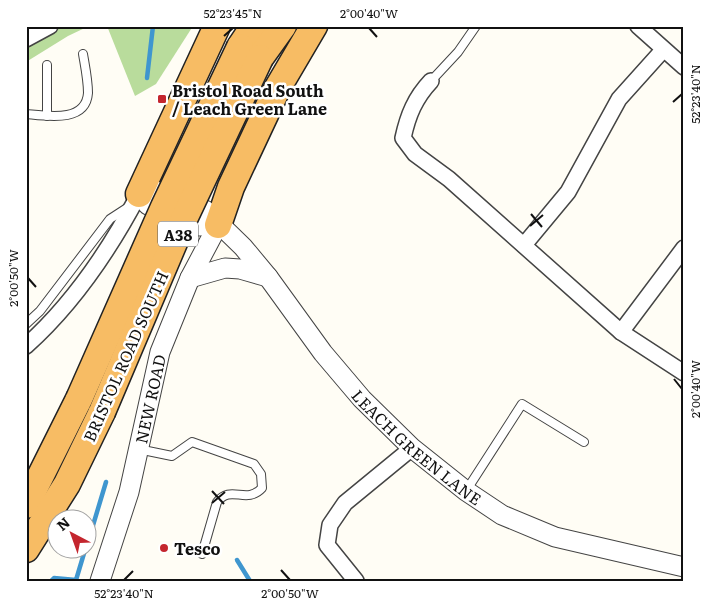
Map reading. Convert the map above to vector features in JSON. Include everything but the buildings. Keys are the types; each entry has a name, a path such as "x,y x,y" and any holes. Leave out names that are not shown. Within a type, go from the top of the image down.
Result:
{"highway":[{"path":"136,199 217,26"},
{"name":"BRISTOL ROAD SOUTH","path":"26,505 79,400 164,206 251,44 283,26"},
{"path":"218,225 230,187 277,89 314,26"},
{"name":"BRISTOL ROAD SOUTH","path":"26,549 67,484 102,412 184,219 251,44"}],"street":[{"path":"26,39 50,26"},
{"path":"638,26 684,67"},
{"path":"524,246 568,192 619,99 663,50"},
{"path":"432,80 418,96 408,118 403,138 415,154 449,179 621,332 684,373"},
{"path":"26,346 54,321 79,289 110,246 136,199 199,226 218,225"},
{"name":"LEACH GREEN LANE","path":"218,225 243,248 268,277 334,366 362,399 412,448 466,491 502,515 555,537 684,567"},
{"name":"NEW ROAD","path":"100,581 129,492 160,352 190,278 218,225"},
{"path":"621,332 684,248"},
{"path":"190,278 226,268 240,269 268,277"},
{"path":"356,581 327,545 330,525 345,503 412,448"}],"lane":[{"path":"432,80 458,52 476,26"},
{"path":"26,114 66,116 77,111 84,104 88,93 83,54"},
{"path":"47,65 47,116"},
{"path":"28,320 65,279 110,219 136,199"},
{"path":"466,491 522,404 584,442"},
{"path":"138,449 172,456 192,442 254,464 259,468 262,488 259,491 247,496 230,493 223,495 217,502 202,554"}],"green space":[{"path":"26,26 89,26 68,36 26,62"},
{"path":"107,26 193,26 156,84 135,96"}],"waterway":[{"path":"147,78 153,26"},
{"path":"98,510 106,482"},
{"path":"51,581 54,578 76,580 82,560"},
{"path":"237,560 250,581"}],"place":[{"name":"Bristol Road South / Leach Green Lane","path":"162,99"},
{"name":"Tesco","path":"164,548"}]}
